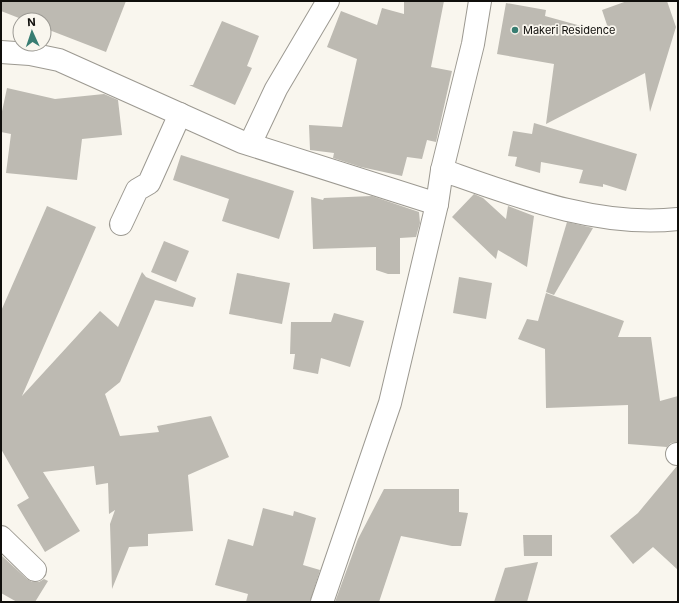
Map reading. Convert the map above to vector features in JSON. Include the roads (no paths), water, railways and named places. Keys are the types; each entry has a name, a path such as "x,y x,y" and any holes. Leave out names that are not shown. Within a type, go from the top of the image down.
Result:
{"street":[{"path":"250,144 276,89 328,1"},
{"path":"322,602 390,403 437,204 442,170 472,44 480,1"},
{"path":"1,52 30,54 59,60 250,144 437,204"},
{"path":"122,224 137,190 149,183 180,114"},
{"path":"442,170 527,199 614,219 677,223"},
{"path":"1,537 35,570"}],"place":[{"name":"Makeri Residence","path":"515,30"}]}
